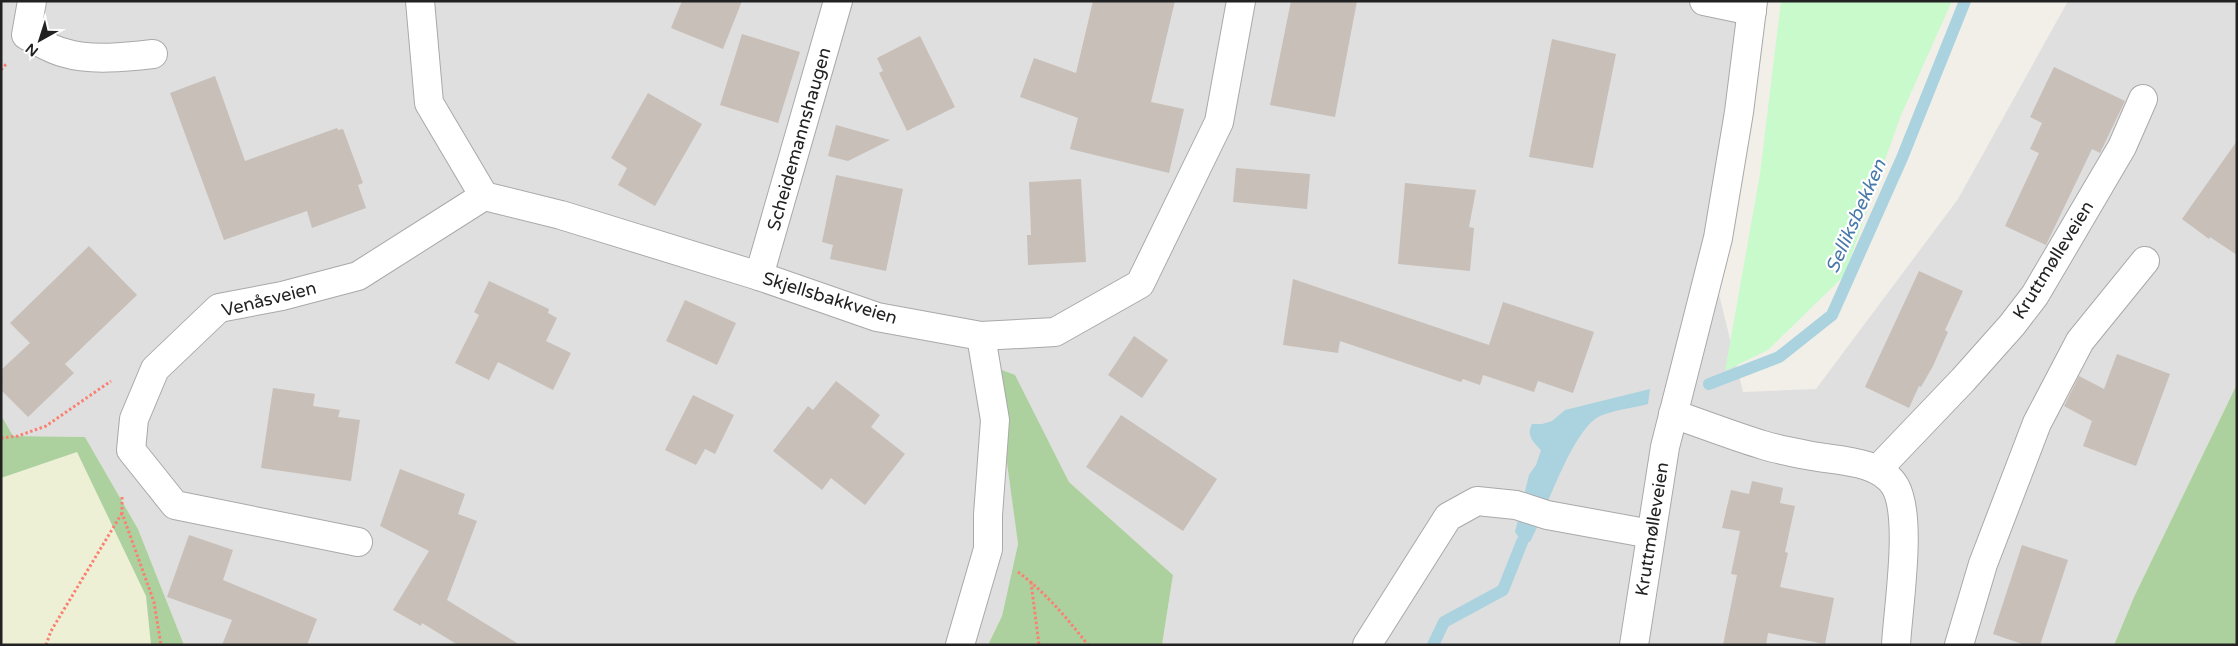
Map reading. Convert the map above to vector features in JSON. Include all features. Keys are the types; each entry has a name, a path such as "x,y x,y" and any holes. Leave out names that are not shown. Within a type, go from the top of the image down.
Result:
{"street":[{"path":"32,1 26,35 64,53 79,56 131,57 153,54"},
{"path":"420,1 429,103 484,196"},
{"name":"Scheidemannshaugen","path":"759,276 838,1"},
{"name":"Skjellsbakkveien","path":"484,196 561,216 759,276 877,316 981,336 1055,332 1140,284 1219,122 1241,1"},
{"path":"1704,1 1753,6"},
{"name":"Kruttmølleveien","path":"1634,645 1665,447 1718,238 1753,6"},
{"name":"Kruttmølleveien","path":"1876,470 1969,374 2035,295 2122,147 2143,99"},
{"name":"Venåsveien","path":"131,450 134,418 155,369 219,308 282,296 358,276 484,196"},
{"path":"1958,645 1983,564 2036,423 2080,341 2145,261"},
{"path":"960,645 988,549 988,515 995,420 981,336"},
{"path":"1673,414 1764,445 1813,456 1847,461 1876,470 1887,476 1896,488 1902,513 1904,547 1896,645"},
{"path":"131,450 175,505 358,542"},
{"path":"1367,645 1448,516 1477,501 1516,506 1547,515 1651,534"}],"path":[{"path":"1,438 18,436 46,426 133,367 155,369"},
{"path":"131,450 123,485 122,513 154,602 161,645"},
{"path":"46,645 51,630 122,513"},
{"path":"988,549 1031,582 1064,615 1088,645"},
{"path":"1031,582 1039,645"}],"shaded area":[{"path":"1,1 1767,1 1762,44 1714,274 1743,392 1816,389 1958,199 2068,1 2237,1 2237,384 2134,597 2114,645 1162,645 1173,575 1069,482 1048,441 995,368 1018,544 1002,616 988,645 184,645 138,529 85,437 13,436 1,415"}],"green space":[{"path":"1781,1 1952,1 1901,115 1844,276 1768,350 1725,371 1760,174"},
{"path":"994,367 1015,375 1069,482 1173,575 1162,645 988,645 1002,616 1018,544"},
{"path":"2237,384 2237,645 2114,645 2134,597"},
{"path":"1,415 13,436 85,437 138,529 184,645 151,645 146,596 77,452 1,478"},
{"path":"77,452 146,596 151,645 1,645 1,478"}],"water":[{"path":"1650,389 1648,404 1600,416 1579,437 1560,473 1530,542 1522,542 1515,532 1529,475 1536,465 1541,450 1530,435 1532,424 1552,421 1565,410"}],"building":[{"path":"682,1 742,1 723,49 671,28"},
{"path":"1093,1 1175,1 1151,102 1184,109 1169,173 1070,149 1078,118 1020,97 1034,58 1076,73"},
{"path":"1291,1 1357,1 1335,117 1270,105"},
{"path":"742,34 800,52 778,123 720,105"},
{"path":"920,36 955,107 907,131 879,73 883,71 877,58"},
{"path":"1552,39 1616,54 1593,168 1529,157"},
{"path":"2054,67 2125,101 2100,153 2092,149 2046,245 2005,226 2039,153 2030,149 2042,123 2030,117"},
{"path":"215,76 245,161 337,128 338,130 343,129 363,183 358,185 366,208 312,228 307,211 224,240 170,93"},
{"path":"648,93 702,124 655,206 618,185 627,168 611,158"},
{"path":"836,125 890,140 848,161 828,156"},
{"path":"2237,141 2237,255 2210,237 2209,239 2182,219"},
{"path":"1236,168 1310,174 1307,209 1233,202"},
{"path":"836,175 903,189 886,271 830,259 833,245 822,242"},
{"path":"1081,179 1086,262 1028,265 1027,235 1031,235 1029,182"},
{"path":"1405,183 1476,190 1469,227 1474,228 1470,271 1398,264"},
{"path":"89,246 137,295 65,364 74,373 28,417 1,390 1,370 30,343 10,323"},
{"path":"1919,271 1963,291 1945,330 1948,332 1933,366 1921,387 1919,386 1909,408 1865,387"},
{"path":"1293,279 1489,345 1503,302 1594,332 1573,393 1538,381 1534,392 1483,375 1480,385 1463,379 1461,382 1340,341 1338,353 1283,345"},
{"path":"489,281 549,309 548,313 557,318 546,341 571,353 553,390 498,362 489,380 455,363 479,315 474,312"},
{"path":"685,300 736,323 717,365 666,341"},
{"path":"1134,336 1168,360 1142,398 1108,375"},
{"path":"2117,354 2170,374 2136,466 2083,446 2092,421 2064,406 2079,376 2104,389"},
{"path":"836,381 880,415 871,427 905,454 865,505 831,478 822,490 773,451 808,406 813,410"},
{"path":"273,388 315,394 313,406 340,410 338,417 360,420 351,481 261,468"},
{"path":"693,395 734,415 715,454 705,449 696,465 665,450"},
{"path":"1121,415 1217,479 1183,531 1086,467"},
{"path":"400,469 465,494 458,514 477,521 447,600 520,645 458,645 422,623 421,626 393,610 429,551 380,526"},
{"path":"1752,481 1783,488 1780,503 1795,506 1785,552 1788,553 1780,587 1834,598 1825,644 1768,633 1766,645 1723,645 1737,575 1731,574 1740,531 1722,528 1731,490 1749,494"},
{"path":"189,535 233,550 223,580 317,619 307,645 222,645 232,620 167,597"},
{"path":"2022,545 2068,560 2040,645 2025,645 1993,634"}],"waterway":[{"name":"Selliksbekken","path":"1709,384 1779,357 1832,315 1902,158 1965,1"},
{"path":"1433,645 1444,622 1503,590 1522,542"}]}
